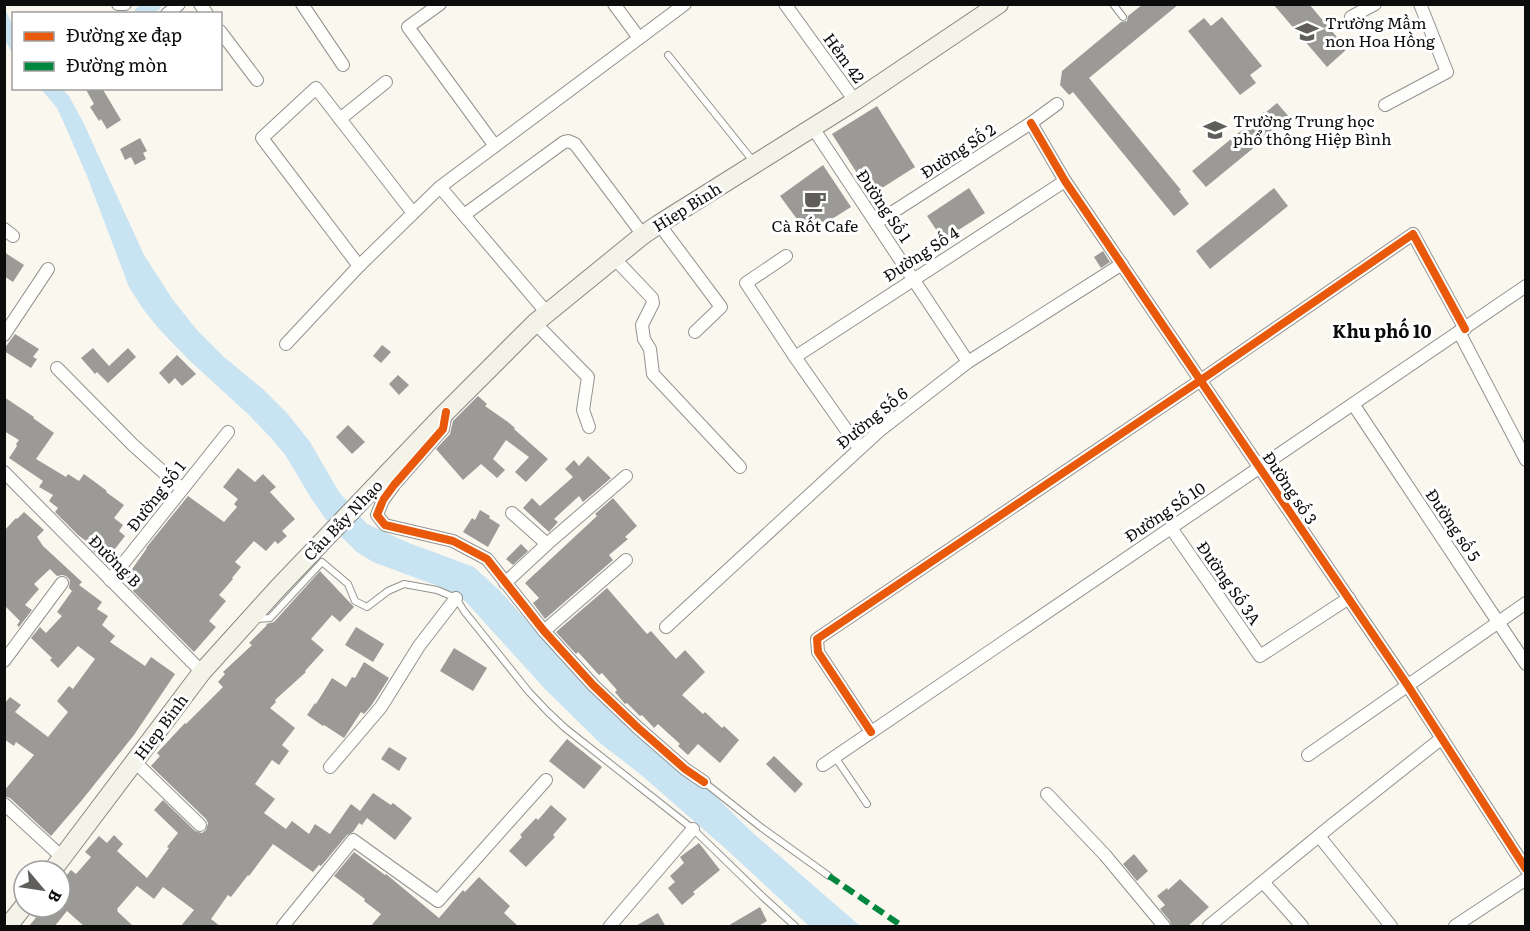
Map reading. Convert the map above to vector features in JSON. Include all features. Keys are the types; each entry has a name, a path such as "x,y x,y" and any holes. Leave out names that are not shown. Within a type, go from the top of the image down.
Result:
{"main road":[{"name":"Hiep Binh","path":"408,451 541,318 643,235 855,102 999,4"},
{"name":"Cầu Bảy Nhạo","path":"277,589 408,451"},
{"name":"Hiep Binh","path":"61,859 202,672 277,589"}],"street":[{"path":"118,4 125,4"},
{"path":"302,4 343,65"},
{"path":"440,4 408,27 495,146"},
{"path":"614,4 639,38"},
{"path":"286,344 359,266 440,187 685,4"},
{"name":"Hẻm 42","path":"785,4 855,102"},
{"path":"1351,17 1375,4"},
{"path":"1384,105 1447,72 1420,4"},
{"path":"222,34 257,80"},
{"path":"340,119 386,82"},
{"path":"359,266 262,138 316,88 413,213"},
{"name":"Đường Số 2","path":"876,223 1057,105"},
{"name":"Đường số 3","path":"1031,123 1065,181 1408,686 1526,869"},
{"name":"Đường Số 1","path":"813,128 968,362"},
{"path":"465,215 568,141 575,144 643,235"},
{"name":"Đường Số 4","path":"795,357 1065,181"},
{"path":"440,187 465,215 588,377 583,410 589,427"},
{"path":"658,224 721,307 695,332"},
{"path":"871,732 818,652 817,639 1413,234 1526,460"},
{"path":"786,256 746,283 859,448"},
{"path":"614,258 652,298 653,303 642,325 644,339 650,349 653,374 740,467"},
{"name":"Đường Số 6","path":"666,627 859,448 968,362 1122,264"},
{"path":"4,335 48,269"},
{"name":"Đường Số 10","path":"823,765 1526,286"},
{"path":"57,368 133,445 182,489"},
{"name":"Đường số 5","path":"1353,405 1526,664"},
{"path":"446,412 443,429 394,485 383,500 377,515 385,525 453,541 486,559 544,631 593,684 637,727 704,782"},
{"name":"Đường Số 1","path":"110,580 228,432"},
{"name":"Đường B","path":"4,472 202,672"},
{"path":"505,583 626,476"},
{"path":"512,513 547,544"},
{"name":"Đường Số 3A","path":"1172,528 1260,656 1349,598"},
{"path":"544,631 626,560"},
{"path":"4,661 62,583"},
{"path":"330,767 381,707 419,646 456,598"},
{"path":"1308,755 1526,603"},
{"path":"1209,927 1442,738"},
{"path":"135,762 200,825"},
{"path":"283,927 353,840 438,901 546,780"},
{"path":"1047,794 1104,855 1164,927"},
{"path":"4,804 53,859"},
{"path":"615,924 693,829"},
{"path":"1319,836 1391,927"},
{"path":"1455,927 1526,879"},
{"path":"1263,882 1302,927"}],"lane":[{"path":"1113,4 1123,17"},
{"path":"668,55 755,164"},
{"path":"250,619 270,618 322,562 348,584 356,601 367,607 388,591 404,584 437,590 456,598 493,648 548,712 693,829 795,927"},
{"path":"835,757 867,804"},
{"path":"704,782 762,828 829,876"}],"water":[{"path":"5,9 12,24 12,52 5,40"},
{"path":"42,90 63,90 69,96 144,255 173,300 197,330 224,357 264,390 287,413 310,442 339,492 367,524 409,543 474,567 500,591 603,703 710,791 752,832 860,926 809,926 727,850 640,774 600,743 545,689 466,602 438,586 373,562 357,552 331,527 286,456 272,439 189,360 143,309 129,287 87,176 57,108"}],"building":[{"path":"1143,4 1179,4 1089,78 1181,190 1179,191 1189,204 1174,216 1073,92 1069,95 1060,85 1062,71 1121,22 1127,21 1128,16"},
{"path":"1273,4 1309,4 1347,49 1327,67"},
{"path":"1222,17 1262,66 1250,75 1256,83 1240,95 1188,31 1204,18 1211,26"},
{"path":"86,90 103,90 121,120 107,129 90,107 94,104"},
{"path":"1277,103 1290,118 1206,187 1192,171"},
{"path":"877,106 915,167 871,195 832,134"},
{"path":"140,138 147,151 143,153 146,159 135,165 131,157 125,160 120,149"},
{"name":"Cà Rốt Cafe","path":"823,165 851,207 808,234 780,196"},
{"path":"969,188 985,213 943,240 927,216"},
{"path":"1274,188 1288,206 1210,269 1196,251"},
{"path":"1103,251 1110,262 1101,268 1094,257"},
{"path":"4,252 24,265 13,282 4,276"},
{"path":"15,334 39,349 33,357 37,359 31,368 4,351"},
{"path":"382,345 391,352 381,363 373,356"},
{"path":"93,348 109,366 128,348 136,357 108,383 97,372 95,374 81,358"},
{"path":"177,355 196,374 182,386 175,378 169,384 159,373"},
{"path":"398,375 409,385 399,395 389,384"},
{"path":"478,396 487,404 485,406 508,422 548,459 526,482 515,472 529,457 506,440 493,459 505,470 497,478 481,464 463,480 436,449 450,434 453,421"},
{"path":"4,397 54,433 36,459 66,477 68,474 79,481 84,474 124,505 114,518 123,525 119,531 125,536 105,562 55,512 58,508 49,501 53,495 39,487 43,481 9,458 19,440 4,431"},
{"path":"348,425 365,442 352,454 336,437"},
{"path":"588,456 611,478 583,502 579,496 554,519 558,522 549,532 523,508 532,498 540,506 573,477 565,469 574,460 579,466"},
{"path":"238,468 255,482 263,474 276,487 270,492 295,519 282,531 287,536 278,544 275,541 266,551 254,541 235,562 241,567 219,595 226,601 209,621 216,627 194,652 133,591 134,589 121,579 128,571 130,572 146,548 188,496 224,522 237,507 234,504 238,499 223,487"},
{"path":"613,498 637,526 625,537 628,539 609,555 613,560 545,619 533,603 539,598 525,583 597,516 595,514"},
{"path":"480,510 500,525 488,547 463,532 472,518 475,520"},
{"path":"24,512 44,530 37,537 43,546 82,582 79,585 102,602 97,609 108,616 102,625 115,636 110,642 145,666 151,657 175,674 134,735 51,836 10,798 4,796 4,791 34,755 16,742 14,746 4,739 4,704 10,697 21,705 15,712 48,737 68,712 57,701 69,686 73,689 95,659 78,646 58,668 50,660 52,658 31,638 40,627 46,633 62,616 57,612 72,591 69,588 70,580 66,576 57,576 50,569 34,584 39,589 25,605 32,610 19,627 17,625 20,621 4,605 4,531"},
{"path":"521,544 528,551 513,565 506,559"},
{"path":"320,571 354,607 340,622 332,615 311,639 324,650 306,672 275,700 276,702 270,708 295,728 282,745 289,751 279,765 272,760 255,784 275,799 264,813 286,829 292,821 309,834 315,824 330,834 351,804 360,811 373,793 391,805 393,803 412,818 395,840 367,818 362,825 359,823 353,832 347,835 321,866 319,865 313,872 273,844 231,897 228,895 211,919 221,927 180,927 194,910 163,887 154,899 137,886 117,909 134,927 85,927 72,915 72,871 76,874 91,857 85,852 99,836 107,843 114,835 123,844 117,851 147,878 178,833 154,810 163,800 195,831 202,833 206,830 208,823 206,819 151,766 160,756 157,753 223,687 218,682 225,674 223,672 252,645 249,643 266,624 274,622"},
{"path":"607,588 647,634 651,631 676,659 685,650 705,672 682,695 703,714 705,712 739,740 720,763 698,744 688,755 678,746 680,744 658,724 654,728 642,715 640,716 627,703 625,704 615,692 617,690 602,673 599,675 556,632"},
{"path":"356,627 384,644 373,662 345,645"},
{"path":"454,648 487,668 473,691 440,671"},
{"path":"364,662 389,678 371,706 364,714 361,712 344,738 307,715 332,678 346,687 352,677 355,678"},
{"path":"567,739 602,767 584,789 549,761"},
{"path":"389,747 407,758 399,771 381,759"},
{"path":"774,756 803,784 795,793 766,764"},
{"path":"551,805 567,819 553,835 555,837 526,867 509,851 522,837 520,835"},
{"path":"699,843 720,870 693,892 695,894 682,905 668,888 675,882 670,876 684,863 680,857"},
{"path":"354,852 386,874 439,918 463,890 465,892 479,877 510,906 504,913 519,927 370,927 381,914 334,876"},
{"path":"1134,854 1148,871 1137,881 1123,864"},
{"path":"1180,879 1209,907 1187,927 1172,927 1160,909 1165,905 1157,896"},
{"path":"760,907 767,921 757,927 726,927"},
{"path":"658,913 666,927 634,927"},
{"path":"35,919 60,919 54,927 28,927"}],"waterway":[{"path":"144,12 154,4"}],"marked path":[{"path":"829,876 902,926"}],"cycle path":[{"path":"1031,123 1065,181 1408,686 1526,869"},
{"path":"871,732 818,652 817,639 1413,234 1465,329"},
{"path":"446,412 443,429 394,485 383,500 377,515 385,525 453,541 487,559 544,631 593,685 685,769 704,782"}],"place":[{"name":"Trường Mầm non Hoa Hồng","path":"1307,32"},
{"name":"Trường Trung học phổ thông Hiệp Bình","path":"1215,130"},
{"name":"Cà Rốt Cafe","path":"815,201"}],"district":[{"name":"Khu phố 10","path":"1382,332"}]}
